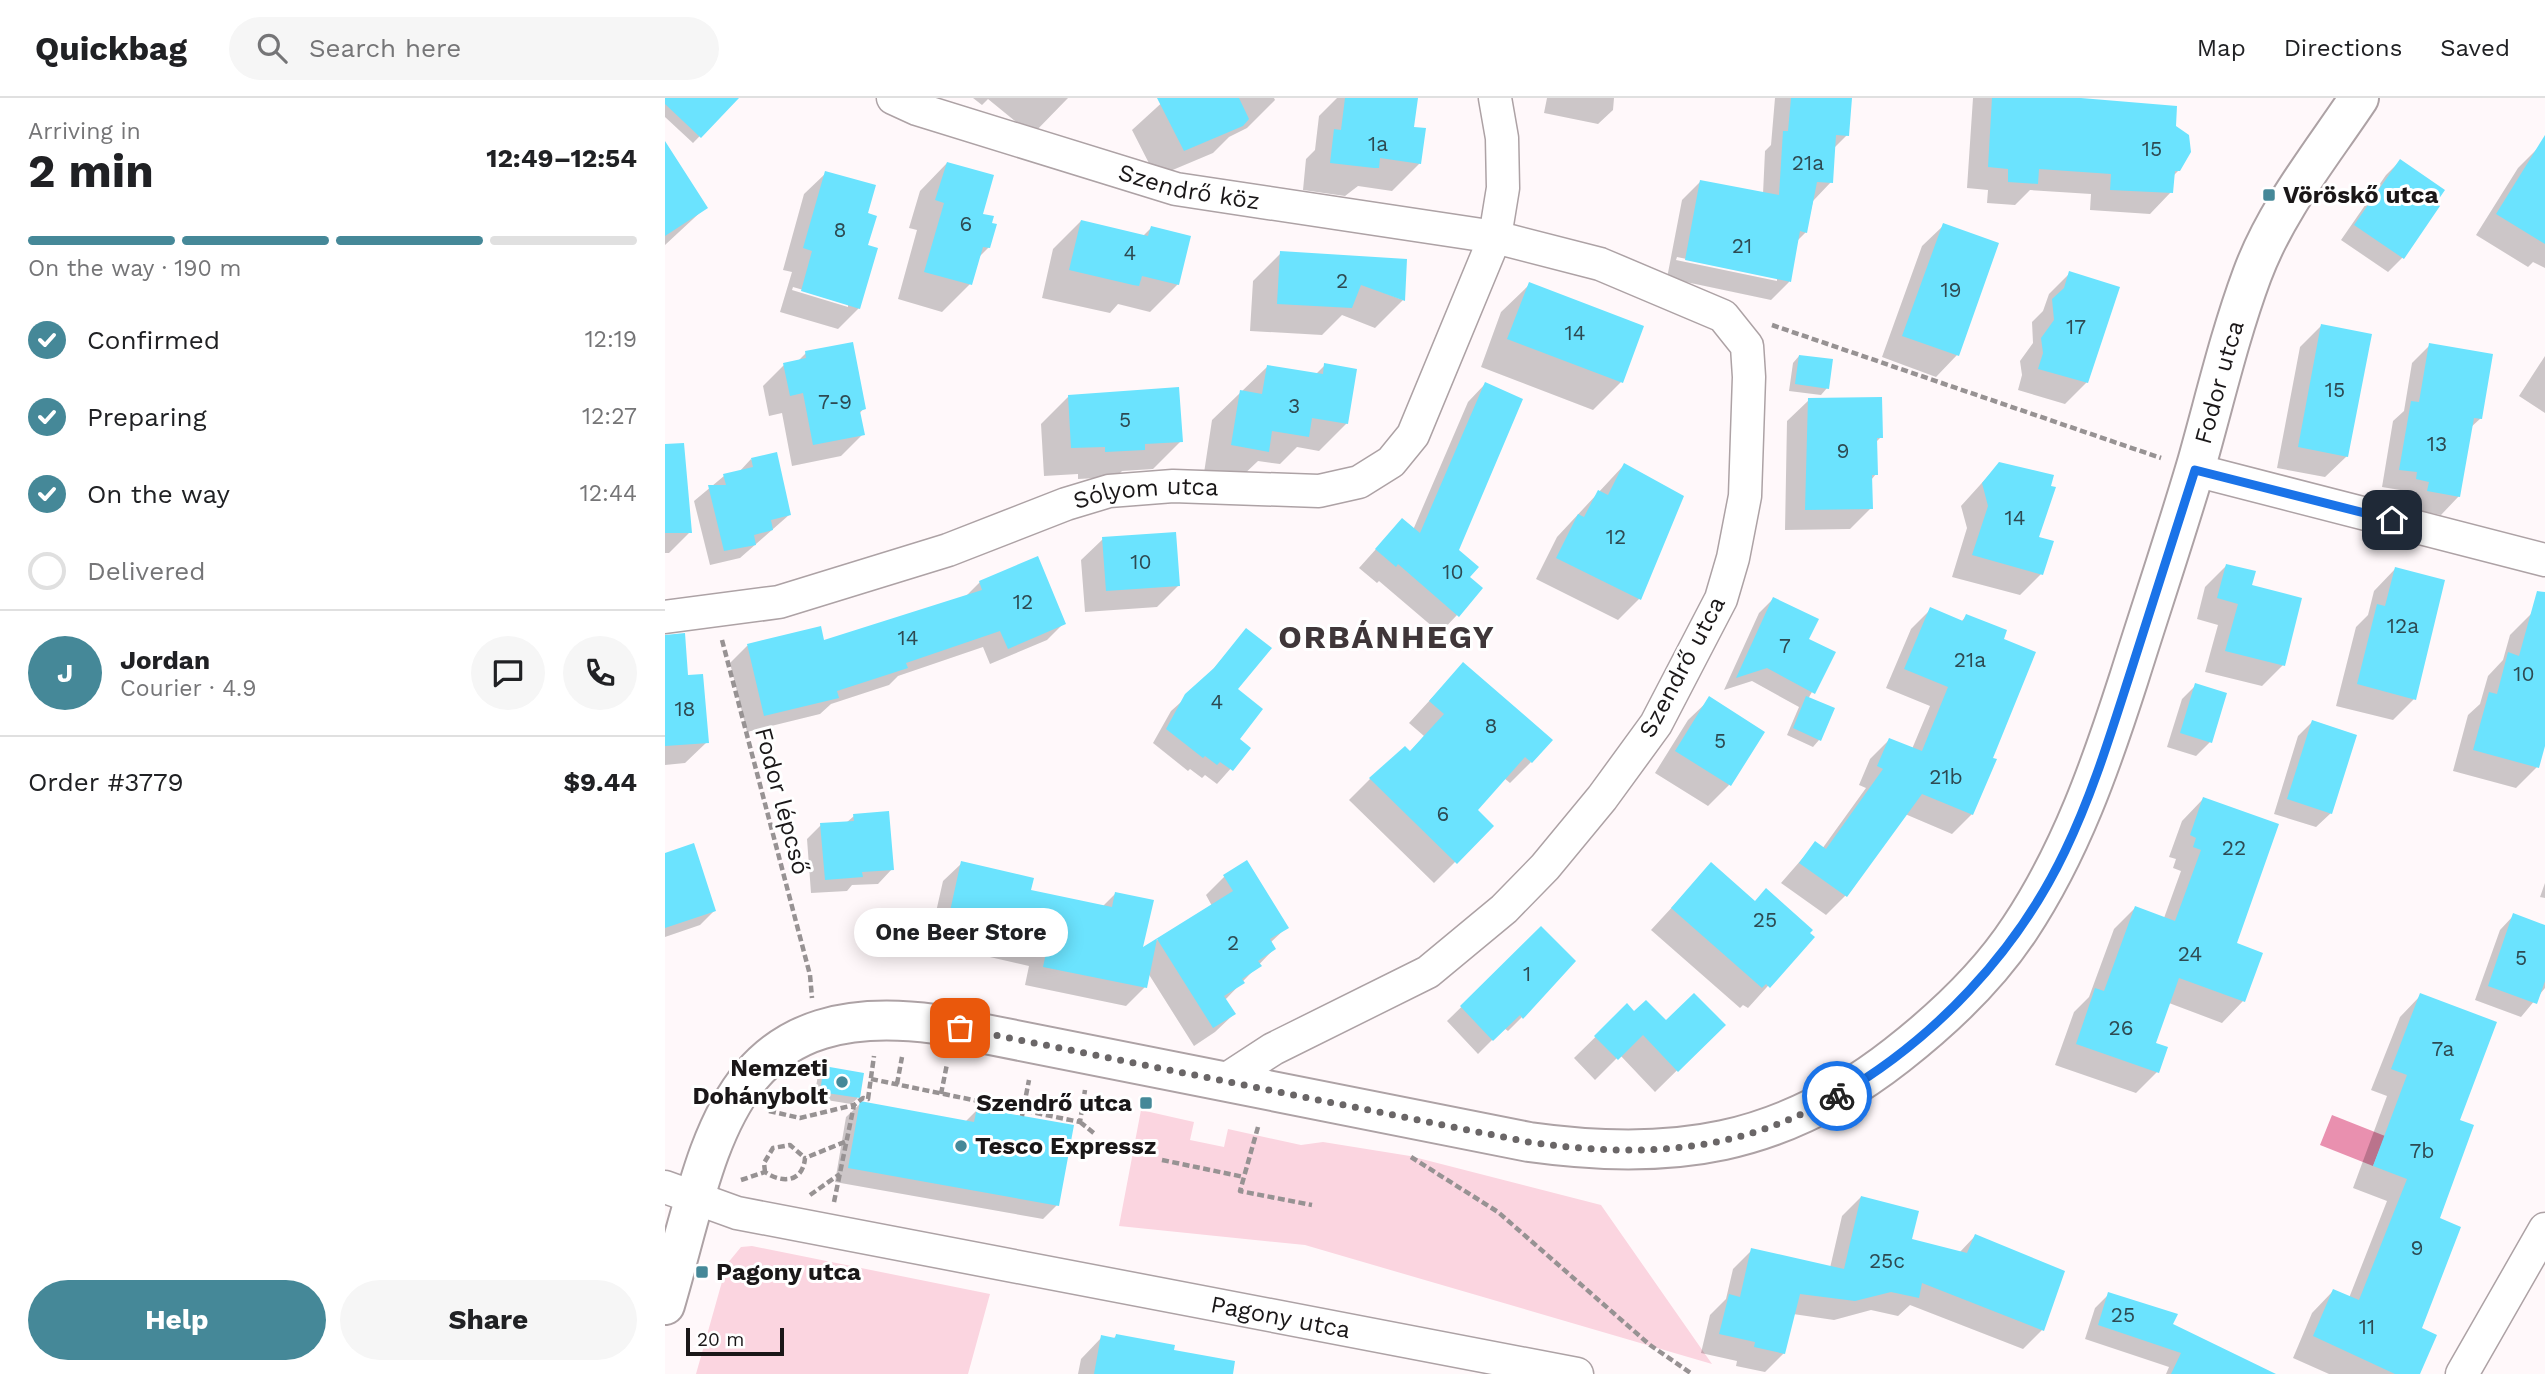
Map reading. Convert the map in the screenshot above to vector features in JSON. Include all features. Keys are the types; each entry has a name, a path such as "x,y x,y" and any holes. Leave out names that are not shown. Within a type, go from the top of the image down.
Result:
{"street":[{"name":"Szendrő köz","path":"893,98 918,109 1176,189 1495,237"},
{"path":"1495,98 1502,138 1503,188 1495,237"},
{"name":"Fodor utca","path":"665,1305 681,1193 735,1094 771,1056 800,1038 847,1022 902,1019 936,1024 1227,1079 1528,1142 1593,1151 1635,1152 1682,1148 1768,1127 1821,1105 1863,1081 1947,1015 2019,930 2065,853 2101,765 2195,470 2237,321 2271,231 2359,98"},
{"name":"Szendrő utca","path":"1227,1079 1273,1049 1428,972 1504,909 1545,867 1602,798 1656,723 1721,599 1733,558 1745,496 1749,377 1747,346 1723,316 1600,264 1495,237"},
{"name":"Sólyom utca","path":"665,617 779,602 948,551 1066,504 1109,491 1173,486 1319,491 1359,482 1391,462 1413,435 1495,237"},
{"path":"2195,470 2545,560"},
{"name":"Pagony utca","path":"681,1193 737,1213 1161,1293 1469,1356 1577,1374"},
{"path":"2462,1374 2545,1229"}],"path":[{"path":"1723,316 1766,323 2195,470"},
{"name":"Fodor lépcső","path":"715,612 810,975 813,1000"},
{"path":"758,1109 800,1118 853,1105 863,1098 868,1100 875,1051 865,1050"},
{"path":"897,1084 902,1056"},
{"path":"941,1094 947,1064"},
{"path":"871,1079 1022,1113 1080,1122 1095,1134"},
{"path":"1022,1113 1028,1080"},
{"path":"1080,1122 1085,1090"},
{"path":"827,1230 853,1105"},
{"path":"1258,1127 1240,1191 1312,1205"},
{"path":"805,1157 846,1141"},
{"path":"1411,1143 1410,1156 1498,1212 1650,1345 1692,1374"},
{"path":"765,1172 764,1164 773,1148 790,1144 805,1157"},
{"path":"681,1193 765,1172 783,1180 792,1179 800,1174 805,1157"},
{"path":"1162,1160 1244,1177"}],"shaded area":[{"path":"1141,1110 1194,1122 1190,1140 1224,1147 1228,1129 1301,1145 1323,1142 1410,1156 1601,1205 1712,1364 1305,1245 1119,1226"},
{"path":"2332,1115 2385,1136 2373,1166 2320,1145"},
{"path":"752,1246 990,1294 968,1374 696,1374 727,1264 741,1247"}],"building":[{"path":"665,98 739,98 701,138 665,104"},
{"path":"1157,98 1239,98 1249,119 1243,126 1184,151"},
{"path":"1345,98 1418,98 1414,127 1426,128 1421,164 1380,158 1379,168 1330,163 1334,129 1341,130"},
{"path":"1791,98 1852,98 1849,136 1836,135 1833,183 1817,182 1807,233 1800,231 1791,282 1685,260 1700,180 1779,195 1783,131 1788,131"},
{"path":"1992,98 2081,98 2177,106 2176,126 2189,135 2191,152 2180,171 2175,171 2173,193 2110,190 2111,174 2039,169 2038,184 2008,182 2008,169 1988,167"},
{"path":"2545,135 2545,244 2496,214"},
{"path":"665,141 708,208 665,236"},
{"path":"2400,159 2445,190 2436,203 2440,206 2404,259 2354,225"},
{"path":"947,162 994,175 983,214 994,216 992,223 997,224 990,248 983,247 972,285 924,272 944,203 935,200"},
{"path":"825,171 876,185 868,213 877,216 868,245 878,248 860,309 801,291 812,251 803,248"},
{"path":"1081,220 1148,236 1151,226 1191,236 1179,285 1142,276 1139,286 1069,270"},
{"path":"1943,223 1999,243 1959,356 1902,336"},
{"path":"1280,251 1407,259 1405,301 1361,285 1352,308 1277,304"},
{"path":"2069,271 2120,287 2088,383 2038,369 2043,353 2041,338 2054,320 2052,299 2064,288"},
{"path":"1529,282 1644,326 1623,383 1507,339"},
{"path":"2321,324 2372,334 2348,457 2298,447"},
{"path":"853,342 866,409 860,411 865,435 813,445 803,393 790,396 783,363 806,358 805,351"},
{"path":"2429,343 2493,354 2482,419 2474,418 2460,497 2427,491 2429,482 2416,479 2417,472 2399,470 2411,401 2419,402"},
{"path":"1799,355 1833,359 1829,389 1795,384"},
{"path":"1324,363 1357,369 1348,424 1312,418 1309,437 1272,431 1269,452 1231,445 1240,390 1262,394 1267,365 1323,374"},
{"path":"1485,382 1523,399 1459,550 1479,567 1470,577 1483,588 1459,617 1398,564 1396,567 1375,549 1402,518 1420,533"},
{"path":"1179,387 1183,442 1145,444 1145,450 1105,452 1105,447 1071,448 1068,395"},
{"path":"1882,397 1883,438 1877,438 1878,475 1872,475 1873,509 1805,510 1808,398"},
{"path":"684,443 692,533 665,533 665,444"},
{"path":"777,452 791,515 771,520 773,530 754,535 756,545 724,551 708,485 726,485 723,474 753,467 751,458"},
{"path":"1999,462 2054,475 2051,486 2056,487 2039,537 2054,541 2043,575 1972,555 1988,506 1982,483"},
{"path":"1624,463 1684,496 1641,600 1556,558 1578,514 1584,517 1598,490 1608,495"},
{"path":"1176,532 1180,586 1106,591 1102,537"},
{"path":"1038,556 1066,624 1008,649 1000,631 906,663 908,668 837,691 839,698 764,716 747,644 821,626 824,640 982,590 979,581"},
{"path":"2226,564 2256,571 2252,585 2302,598 2285,666 2225,651 2238,604 2217,598"},
{"path":"2395,567 2445,580 2416,700 2357,684 2377,604 2385,606"},
{"path":"2537,591 2545,592 2545,746 2539,768 2473,750 2489,692 2497,694 2508,652 2519,656"},
{"path":"1773,597 1819,619 1809,639 1836,652 1815,694 1767,668 1736,678"},
{"path":"1930,607 1963,621 1966,614 2007,630 2004,639 2036,652 1993,758 1997,759 1973,815 1922,794 1847,897 1799,863 1815,841 1826,849 1883,769 1877,766 1889,738 1922,751 1948,687 1904,669"},
{"path":"1246,628 1272,648 1238,689 1263,709 1240,739 1251,748 1233,771 1220,762 1217,765 1205,756 1203,758 1166,729 1185,694 1214,668"},
{"path":"685,633 688,675 703,674 709,743 665,746 665,635"},
{"path":"1463,662 1553,740 1532,763 1525,757 1478,810 1494,826 1457,864 1369,778 1405,746 1410,751 1444,714 1429,701"},
{"path":"2195,683 2227,693 2212,743 2180,733"},
{"path":"1709,696 1765,732 1731,786 1675,751"},
{"path":"1806,696 1835,708 1821,741 1793,728"},
{"path":"2312,720 2357,735 2332,814 2287,799"},
{"path":"2203,797 2279,824 2237,943 2263,953 2245,1002 2179,978 2156,1043 2168,1047 2159,1073 2076,1044 2095,988 2104,991 2135,906 2175,921 2201,850 2193,847 2196,838 2190,835"},
{"path":"889,811 894,870 862,872 863,877 825,880 820,823 854,821 853,814"},
{"path":"694,843 716,911 665,928 665,853"},
{"path":"1247,860 1289,928 1270,939 1276,949 1258,961 1262,966 1242,979 1245,983 1224,996 1236,1014 1213,1028 1157,939 1147,988 1043,967 1047,948 947,925 961,861 1034,878 1031,890 1112,907 1115,892 1154,900 1143,947 1233,891 1223,875"},
{"path":"1711,862 1755,901 1766,888 1813,930 1810,933 1815,937 1770,988 1766,984 1762,988 1671,908"},
{"path":"2513,913 2545,925 2545,981 2537,1004 2488,986"},
{"path":"1541,926 1576,961 1523,1019 1520,1015 1493,1041 1460,1006"},
{"path":"1694,993 1726,1025 1678,1072 1643,1035 1618,1060 1594,1036 1627,1003 1634,1011 1646,1000 1666,1020"},
{"path":"2420,993 2497,1022 2460,1120 2474,1125 2440,1218 2461,1227 2422,1328 2437,1335 2420,1374 2395,1374 2313,1336 2333,1289 2359,1300 2407,1179 2373,1166 2407,1075 2391,1069"},
{"name":"Nemzeti Dohánybolt","path":"824,1066 864,1073 860,1098 820,1092"},
{"name":"Tesco Expressz","path":"860,1101 974,1122 977,1108 1074,1125 1059,1206 848,1168"},
{"path":"1861,1196 1919,1211 1912,1239 1967,1253 1975,1234 2065,1271 2044,1331 1922,1283 1919,1298 1891,1292 1855,1301 1800,1294 1785,1354 1754,1347 1755,1342 1719,1334 1729,1294 1740,1297 1751,1248 1844,1269"},
{"path":"2108,1292 2178,1314 2173,1324 2276,1374 2171,1374 2181,1353 2098,1325"},
{"path":"1116,1334 1175,1345 1174,1350 1235,1361 1233,1374 1094,1374 1101,1335 1115,1338"}],"way so far":[{"path":"960,1028 1216,1077 1348,1107 1528,1142 1593,1151 1635,1152 1682,1148 1735,1138 1779,1124 1837,1096"}],"place":[{"name":"Vöröskő utca","path":"2269,195"},
{"name":"One Beer Store","path":"960,1028"},
{"name":"Nemzeti Dohánybolt","path":"842,1082"},
{"name":"Szendrő utca","path":"1146,1103"},
{"name":"Tesco Expressz","path":"961,1146"},
{"name":"Pagony utca","path":"702,1272"}],"district":[{"name":"ORBÁNHEGY","path":"1387,637"}],"route":[{"path":"1837,1096 1863,1081 1947,1015 2019,930 2065,853 2101,765 2195,470 2392,520"}]}
